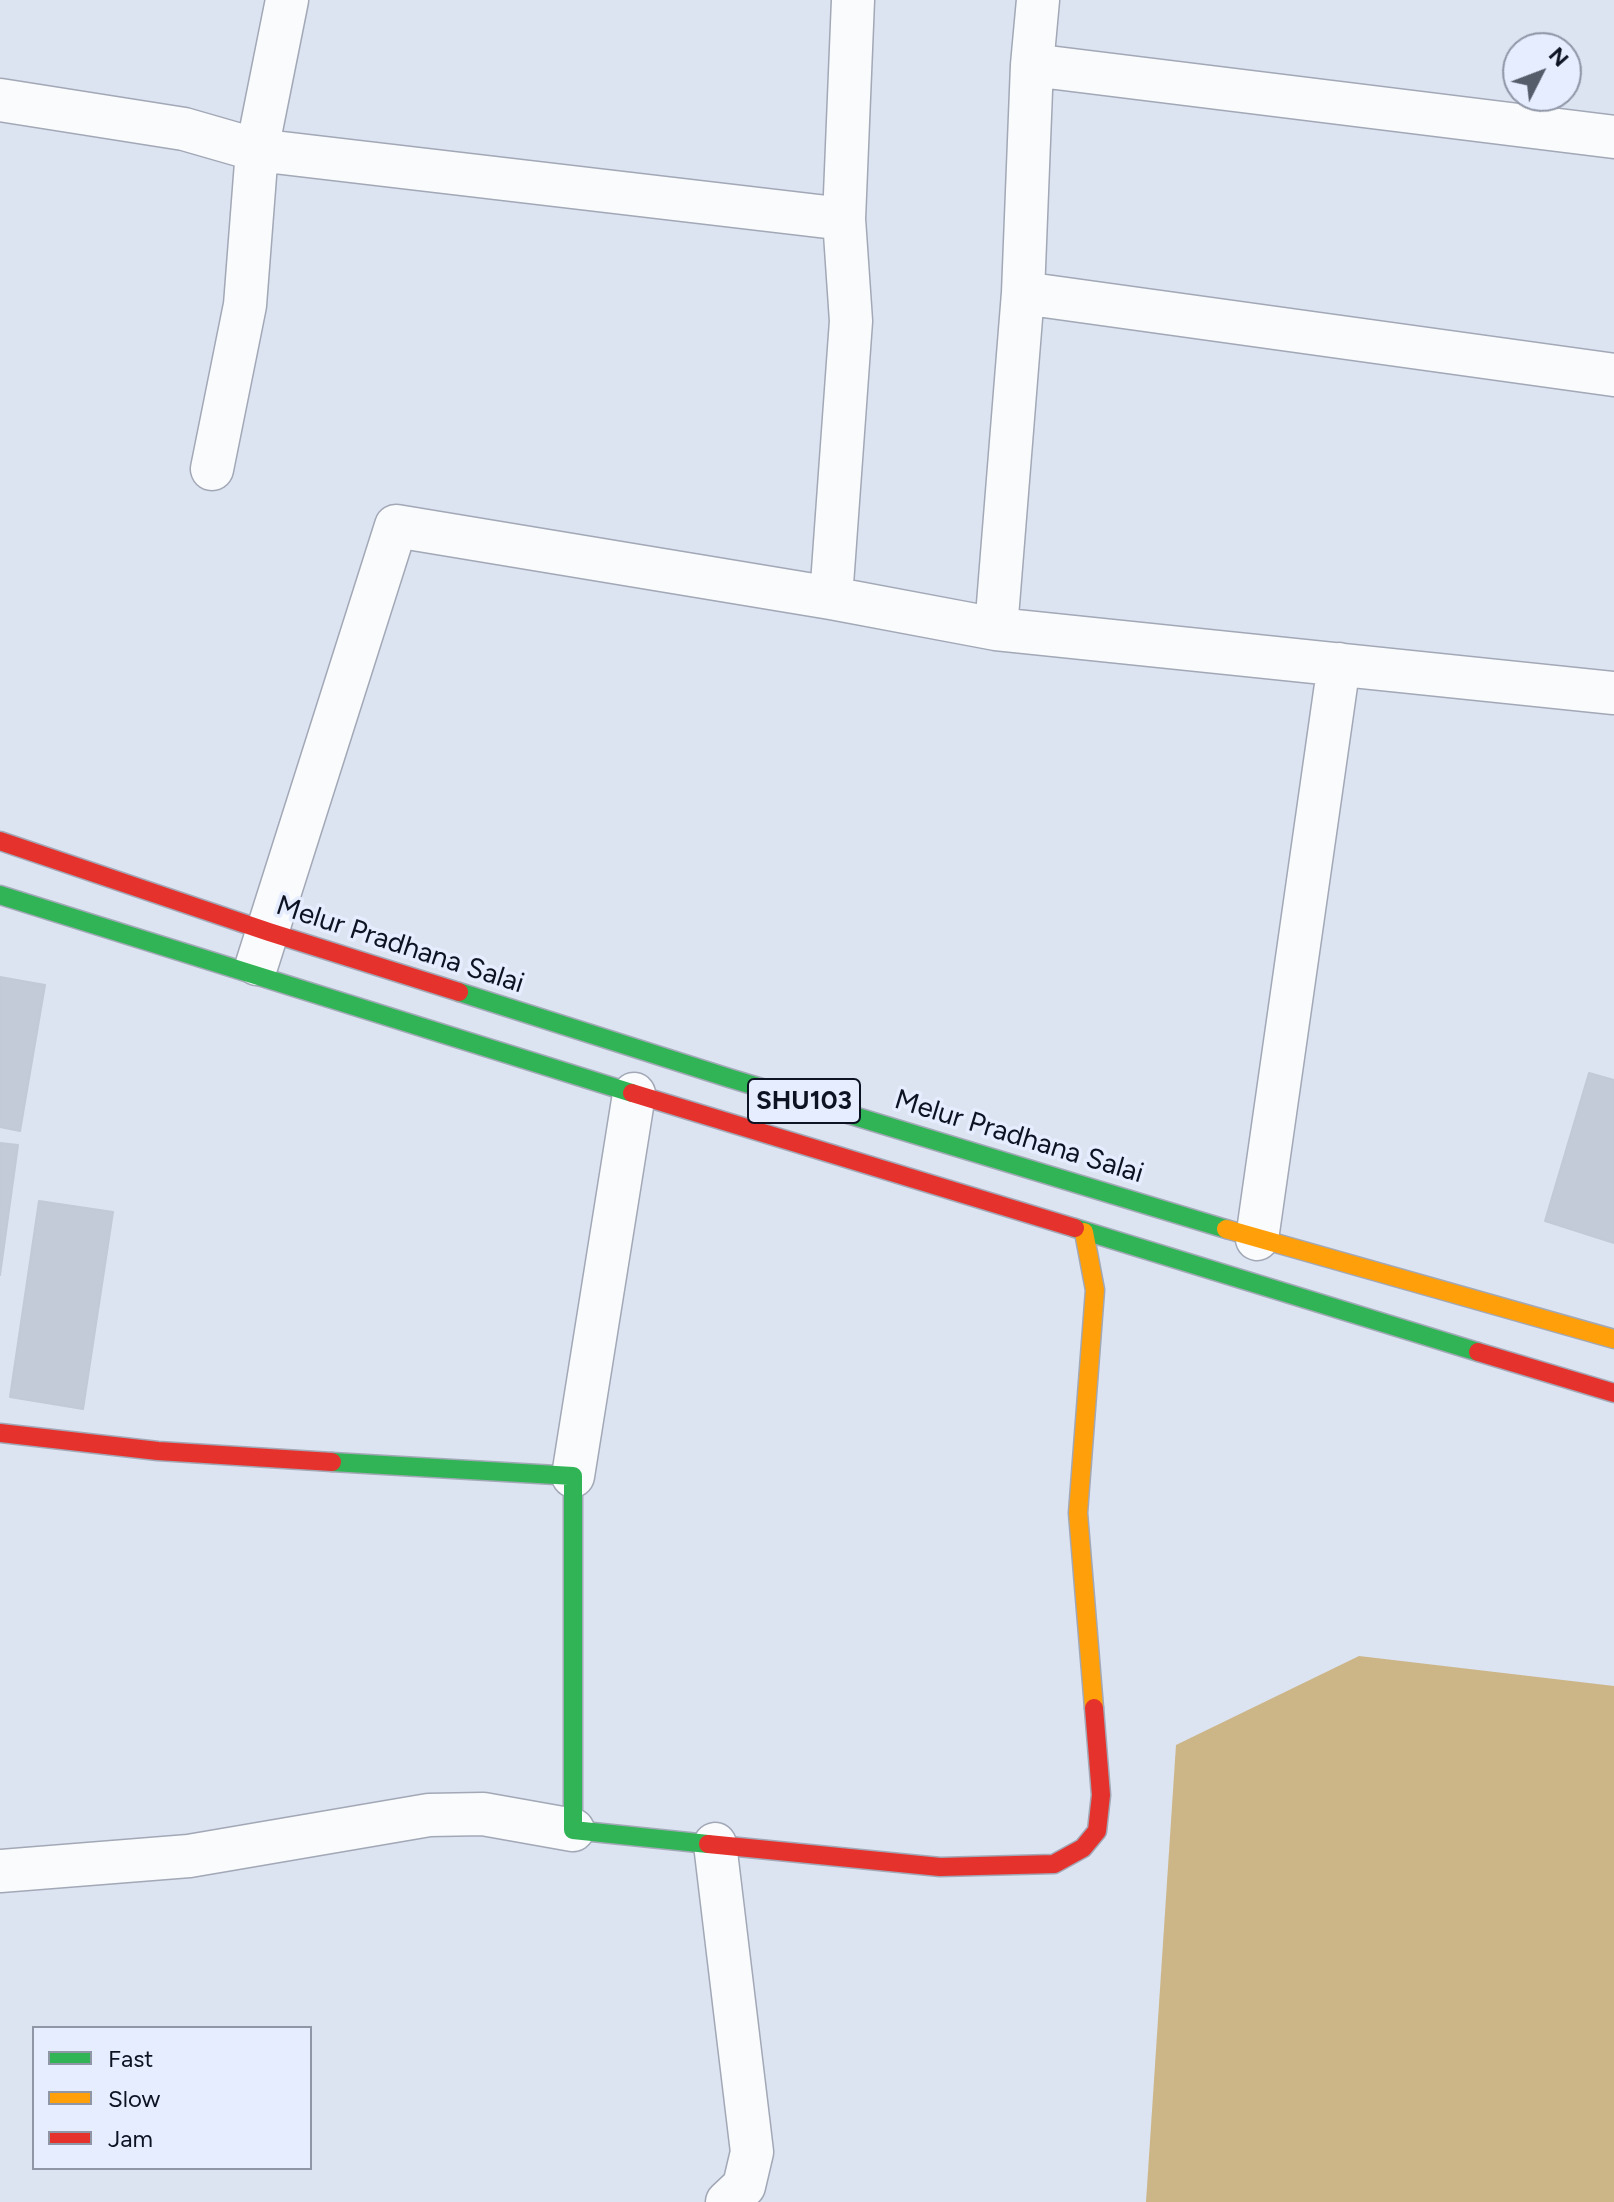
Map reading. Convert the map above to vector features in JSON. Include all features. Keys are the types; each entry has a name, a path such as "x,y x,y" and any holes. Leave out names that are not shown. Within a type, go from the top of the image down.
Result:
{"main road":[{"name":"Melur Pradhana Salai","path":"0,841 269,932 729,1078 1257,1239 1614,1339"},
{"name":"SHU103","path":"0,895 634,1094 1614,1393"},
{"path":"0,1433 158,1451 573,1476 573,1830 940,1867 1054,1864 1083,1848 1097,1831 1101,1795 1078,1513 1095,1290 1084,1232"}],"street":[{"path":"212,469 245,305 257,150 287,0"},
{"path":"831,598 851,321 844,219 853,0"},
{"path":"996,629 1023,293 1032,65 1038,0"},
{"path":"1032,65 1614,137"},
{"path":"0,100 184,129 257,150 844,219"},
{"path":"1023,293 1614,375"},
{"path":"253,975 396,526 831,598 996,629 1614,693"},
{"path":"1257,1239 1339,664"},
{"path":"573,1476 634,1094"},
{"path":"0,1871 189,1856 429,1815 483,1814 573,1830"},
{"path":"715,1844 752,2152 744,2186 727,2202"}],"shaded area":[{"path":"1359,1656 1614,1686 1614,2202 1146,2202 1176,1745"}],"building":[{"path":"0,977 45,985 20,1131 0,1127"},
{"path":"1589,1073 1614,1080 1614,1243 1545,1221"},
{"path":"0,1143 18,1145 0,1275"},
{"path":"39,1201 113,1212 83,1409 10,1397"}],"traffic: fast":[{"path":"0,895 632,1093"},
{"path":"459,992 729,1078 1226,1229"},
{"path":"1075,1228 1478,1352"},
{"path":"332,1462 573,1476 573,1830 708,1844"}],"traffic: slow":[{"path":"1226,1229 1614,1339"},
{"path":"1084,1232 1095,1290 1078,1513 1094,1708"}],"traffic: jam":[{"path":"0,841 459,992"},
{"path":"632,1093 1075,1228"},
{"path":"1478,1352 1614,1393"},
{"path":"0,1433 158,1451 332,1462"},
{"path":"708,1844 940,1867 1054,1864 1083,1848 1097,1831 1101,1795 1094,1708"}]}
